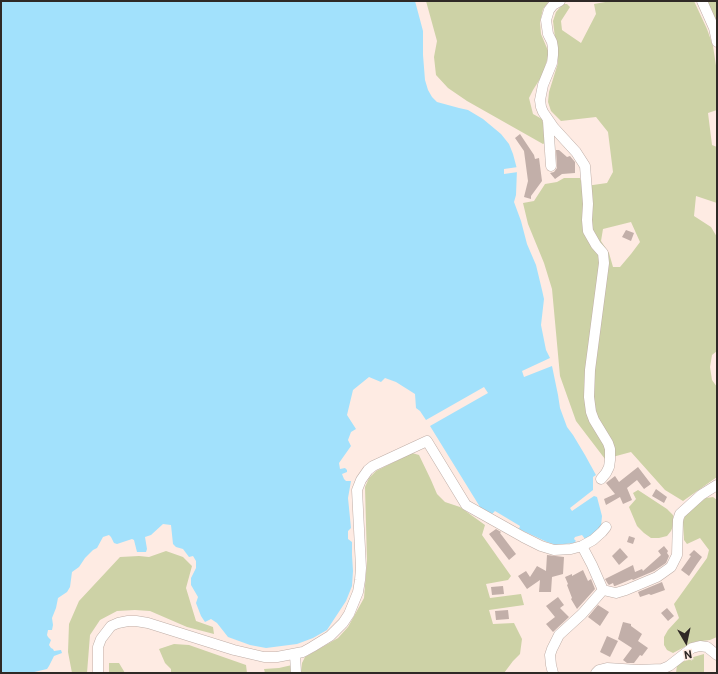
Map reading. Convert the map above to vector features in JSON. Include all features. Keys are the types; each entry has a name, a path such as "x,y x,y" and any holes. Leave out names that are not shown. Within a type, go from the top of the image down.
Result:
{"street":[{"path":"560,1 549,10 546,20 553,48 553,55 552,63 543,85 540,100 543,112 554,128 576,152 586,166 588,231 596,245 603,253 604,258 590,370 589,397 591,412 594,420 610,449 610,460 608,467 606,473 601,479"},
{"path":"702,1 714,28 717,42"},
{"path":"548,119 551,166"},
{"path":"98,673 98,647 101,639 111,626 128,621 136,620 148,623 234,650 264,657 277,657 303,652 330,636 343,624 358,592 360,580 360,546 358,490 361,480 373,466 427,441 466,505 523,537 554,550 572,549 582,546 598,536 606,526"},
{"path":"603,590 616,593 626,590 657,577 671,567 677,555 678,520 680,514 717,484"},
{"path":"582,546 603,590"},
{"path":"553,673 550,655 559,635 582,614 603,590"},
{"path":"596,673 599,670 607,668 638,670 662,669 669,666 692,648 700,646 707,647 717,655"},
{"path":"296,654 296,673"}],"green space":[{"path":"426,1 549,1 543,9 540,22 541,34 549,53 543,74 529,98 533,114 542,119 547,142 543,144 467,101 448,88 436,75 434,57 437,41"},
{"path":"611,1 694,1 713,46 717,72 717,110 708,113 712,145 717,147 717,203 696,196 694,216 711,227 717,237 717,351 712,355 710,367 712,380 717,387 717,477 683,501 665,490 631,452 605,459 576,421 560,376 552,289 544,263 528,224 523,203 534,201 545,184 557,182 564,178 580,178 582,184 593,185 607,183 613,172 608,132 596,117 561,121 551,111 548,102 549,92 558,63 553,21 556,12 563,4 567,4 570,7 561,21 562,30 581,43 596,14 594,4","holes":["631,222 640,242 620,267 613,267 609,253 601,241 603,229"]},
{"path":"707,1 717,1 717,27"},
{"path":"412,453 419,455 437,494 445,502 460,507 485,525 482,535 511,576 508,580 486,584 490,598 521,594 524,605 489,610 493,624 514,623 522,639 520,654 504,673 301,673 302,663 305,657 338,638 348,627 364,598 367,561 365,487 369,478 376,471"},
{"path":"638,490 667,509 673,515 674,524 667,536 651,538 637,526 629,507 636,499 633,493"},
{"path":"713,497 717,500 717,637 710,640 694,642 673,653 667,650 664,645 664,637 679,618 674,604 707,558 709,550 700,538 687,544 684,540 683,522 686,513 706,498"},
{"path":"166,551 183,557 192,566 186,588 196,621 213,627 214,634 187,627 150,611 117,611 100,620 90,635 87,673 72,673 68,652 69,624 79,601 120,557 149,557"},
{"path":"174,644 189,645 246,665 247,673 171,673 171,669 165,663 159,649"},
{"path":"704,654 704,673 676,673 677,665 690,658"},
{"path":"109,663 119,663 125,673 109,673"},
{"path":"292,665 292,673 265,673 264,669 279,668"}],"water":[{"path":"1,1 415,1 423,31 425,80 432,97 437,102 468,110 483,119 501,134 509,144 513,154 517,169 516,195 514,202 527,244 536,265 542,290 544,299 541,325 546,350 550,358 522,371 524,377 552,366 560,408 567,427 596,475 593,477 593,490 570,508 572,511 594,496 597,497 602,516 601,526 595,533 585,539 582,535 575,537 574,539 576,541 574,543 556,545 519,529 520,526 495,511 492,514 480,507 430,426 488,393 484,387 426,420 416,408 415,394 396,382 385,378 381,382 369,377 353,390 347,415 356,429 351,432 348,440 351,446 339,463 340,469 345,468 347,470 347,472 342,474 344,479 346,481 351,481 348,498 351,528 348,531 348,539 352,542 352,586 346,601 327,630 313,638 297,644 266,648 250,645 228,637 217,623 211,619 205,622 201,616 196,603 198,597 191,585 191,578 196,568 196,561 193,556 189,557 183,549 176,547 173,544 171,525 163,524 151,535 145,537 146,552 137,552 134,540 132,539 117,544 114,543 109,535 103,537 97,548 93,550 79,567 72,572 70,587 67,592 58,598 52,618 52,630 48,630 47,635 51,640 49,645 51,648 54,651 61,650 62,653 54,656 47,669 30,673 1,673"}],"pier":[{"path":"518,167 518,172 504,174 504,169"}],"building":[{"path":"520,134 534,155 535,159 539,158 542,181 531,196 531,199 524,197 528,181 524,151 515,138"},
{"path":"556,150 559,150 567,157 570,156 575,162 575,173 562,174 555,179 550,173 554,172 557,168"},
{"path":"626,230 634,233 631,241 622,237"},
{"path":"638,467 651,484 644,489 637,480 627,488 632,500 623,504 620,497 606,505 604,499 615,494 606,483 615,476 619,482"},
{"path":"656,489 667,497 664,503 652,496"},
{"path":"496,529 501,532 500,533 516,554 509,560 489,534"},
{"path":"629,536 635,538 633,544 627,542"},
{"path":"664,546 668,551 667,553 669,556 666,563 654,571 633,580 632,579 615,586 613,583 608,584 605,579 633,565 635,572 642,569 643,571 661,555 658,551"},
{"path":"620,548 628,557 619,565 612,556"},
{"path":"694,550 702,557 689,576 681,570 691,556 689,555"},
{"path":"547,555 564,557 563,574 552,577 551,592 539,592 540,580 527,589 518,576 526,571 530,577 537,566 546,571"},
{"path":"583,570 588,581 591,579 595,589 577,609 571,599 572,598 565,577 572,574 572,576"},
{"path":"662,582 665,590 640,597 638,592"},
{"path":"503,586 504,594 492,595 491,587"},
{"path":"558,597 564,605 560,608 569,617 553,632 546,624 555,617 546,606"},
{"path":"598,605 609,612 600,626 588,617"},
{"path":"667,608 674,616 668,621 661,613"},
{"path":"508,610 509,619 496,620 495,611"},
{"path":"623,622 631,624 631,626 642,634 638,641 648,648 634,663 627,663 623,660 632,648 618,639"},
{"path":"607,636 618,641 610,657 600,652"}]}
